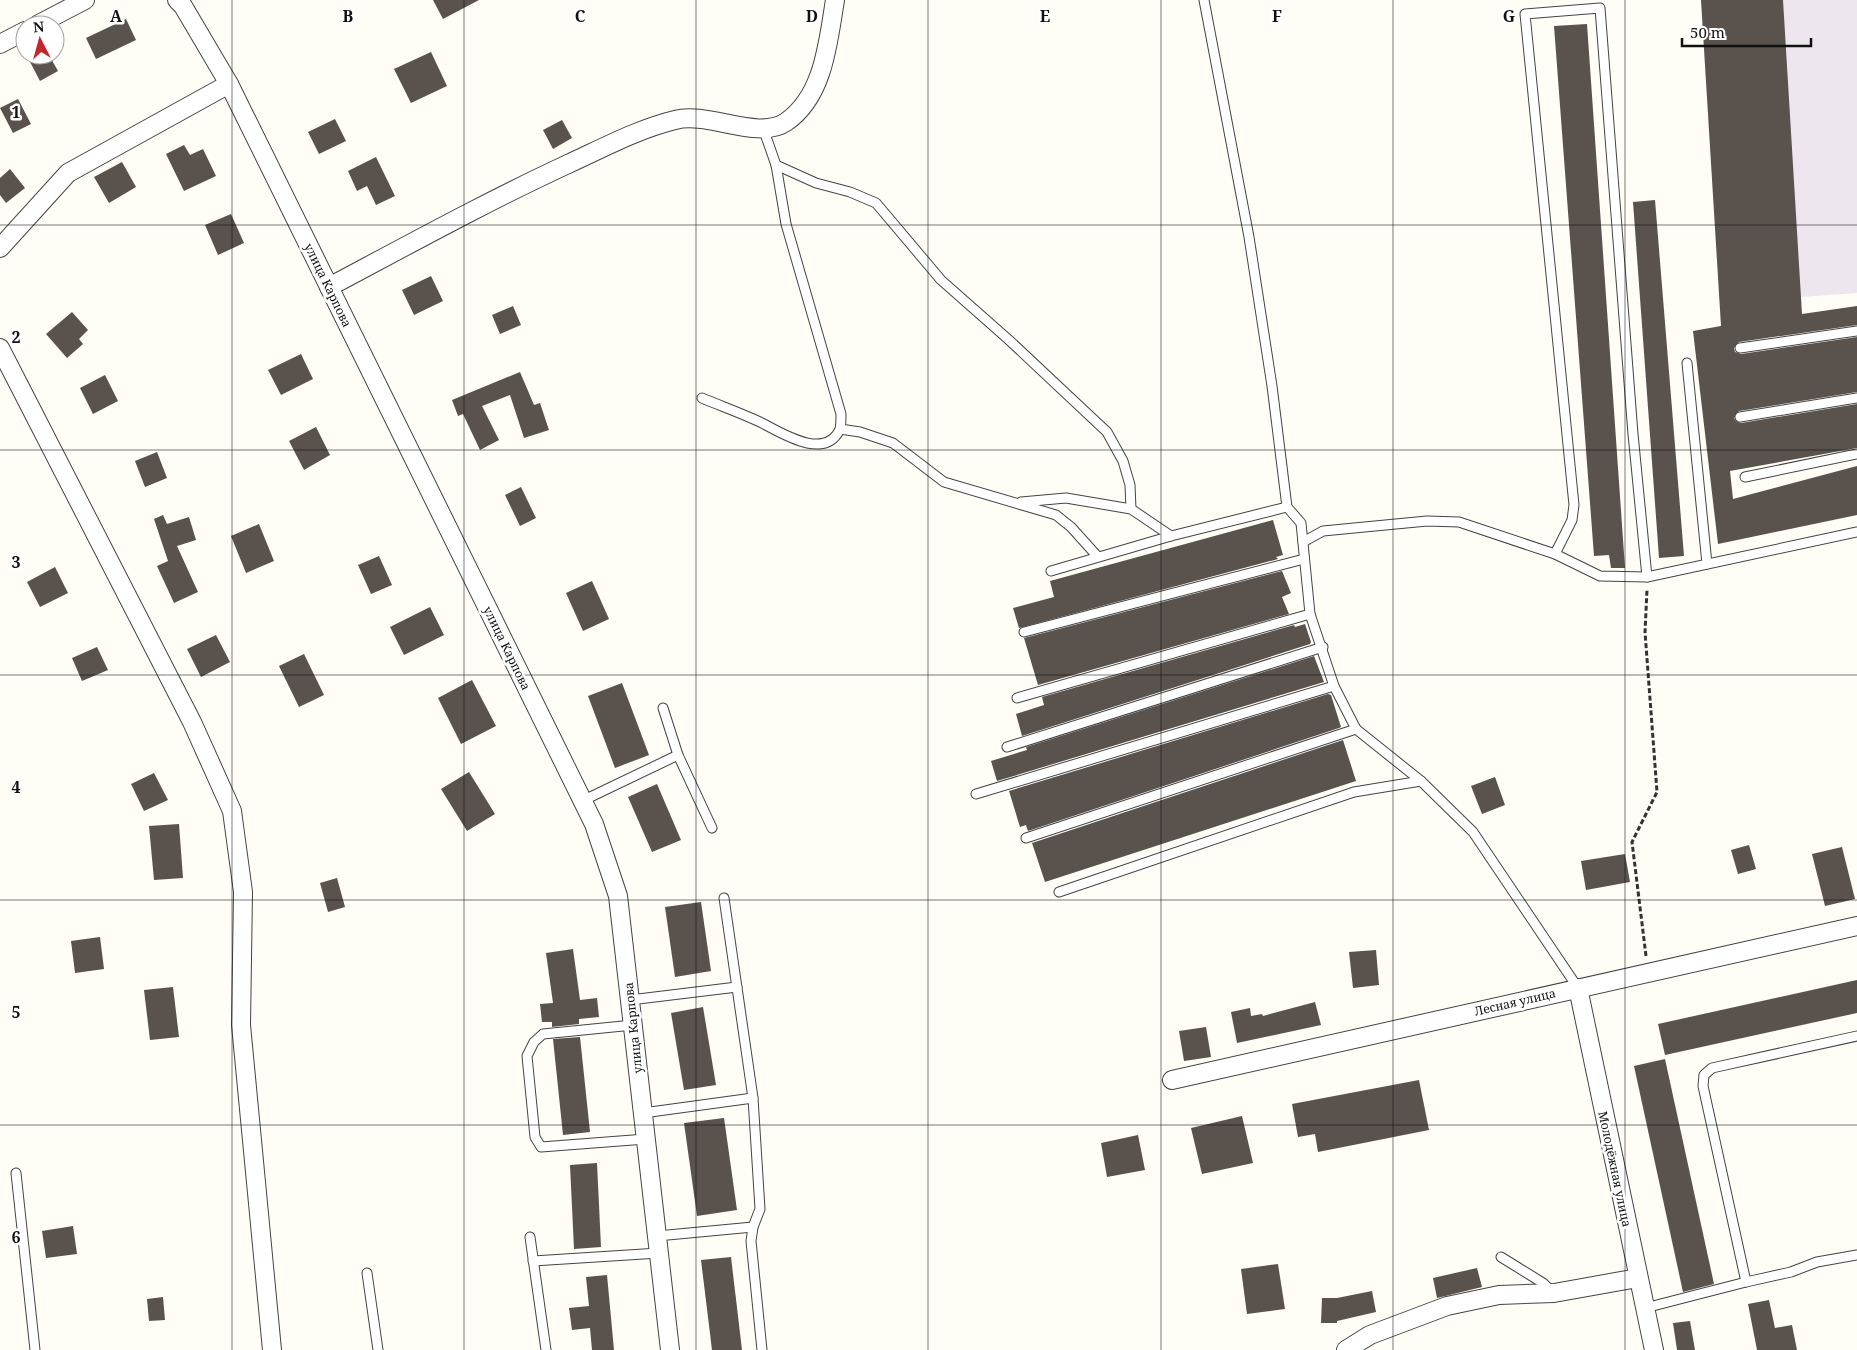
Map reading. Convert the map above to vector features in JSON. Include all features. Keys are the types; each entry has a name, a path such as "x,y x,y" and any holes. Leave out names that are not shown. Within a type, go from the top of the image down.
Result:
{"street":[{"path":"56,15 85,0"},
{"name":"улица Карпова","path":"177,0 183,6 229,84 594,824 618,896 670,1350"},
{"path":"329,287 496,197 651,126 686,117 742,128 763,128 784,124 803,109 818,81 828,42 835,0"},
{"path":"0,44 15,36"},
{"path":"0,248 68,173 229,84"},
{"path":"0,348 188,714 232,811 243,892 241,1025 272,1350"},
{"name":"Лесная улица","path":"1172,1080 1857,926"},
{"name":"Молодёжная улица","path":"1578,988 1654,1350"},
{"path":"1346,1350 1370,1335 1446,1306 1499,1296 1554,1293 1638,1278"}],"lane":[{"path":"1204,0 1249,237 1272,386 1287,507 1301,523 1310,614 1323,647 1334,686 1356,729 1421,781 1473,832 1578,988"},
{"path":"1554,554 1572,520 1574,505 1525,14 1600,8 1633,434 1647,577"},
{"path":"702,398 759,422 794,440 812,445 828,441 840,429 841,414 786,224 776,165 763,128"},
{"path":"776,165 816,183 850,192 876,203 941,280 1016,346 1107,432 1123,461 1130,485 1131,509"},
{"path":"1740,348 1857,331"},
{"path":"1687,363 1707,564"},
{"path":"1740,416 1857,398"},
{"path":"840,429 860,432 893,443 944,482 1056,515 1071,526 1098,557"},
{"path":"1745,477 1857,454"},
{"path":"1016,502 1066,498 1131,509 1171,536"},
{"path":"1051,571 1171,536 1287,507"},
{"path":"1303,542 1323,531 1427,521 1459,522 1554,554 1600,576 1647,577 1857,532"},
{"path":"1024,632 1304,559"},
{"path":"1017,698 1310,614"},
{"path":"1007,747 1323,647"},
{"path":"976,794 1334,686"},
{"path":"663,708 678,755 712,828"},
{"path":"1026,838 1356,729"},
{"path":"582,801 678,755"},
{"path":"1059,892 1354,792 1421,781"},
{"path":"724,898 753,1098 760,1209 753,1227 751,1241 762,1350"},
{"path":"630,1000 737,987"},
{"path":"633,1025 543,1034 534,1042 527,1056 535,1137 541,1147 646,1139"},
{"path":"1746,1282 1703,1086 1704,1075 1712,1068 1857,1036"},
{"path":"643,1114 753,1098"},
{"path":"16,1173 35,1350"},
{"path":"533,1261 658,1245 753,1227"},
{"path":"530,1237 546,1350"},
{"path":"1645,1308 1790,1272 1817,1262 1857,1255"},
{"path":"1501,1257 1543,1283 1554,1293"},
{"path":"367,1273 378,1350"}],"path":[{"path":"1647,577 1645,632 1657,792 1632,842 1648,972"}],"shaded area":[{"path":"1701,0 1857,0 1857,293 1720,303"}],"building":[{"path":"433,0 479,0 443,19"},
{"path":"1701,0 1783,0 1802,314 1857,306 1857,325 1739,342 1734,348 1735,352 1741,354 1857,337 1857,392 1739,411 1734,418 1741,423 1857,404 1857,448 1730,471 1733,499 1857,466 1857,515 1718,544 1693,331 1721,326"},
{"path":"126,19 136,40 96,59 86,38"},
{"path":"1587,24 1625,568 1611,568 1609,555 1594,556 1554,26"},
{"path":"431,52 447,86 411,103 394,69"},
{"path":"32,65 55,65 58,71 40,81"},
{"path":"18,99 31,124 13,133 0,108"},
{"path":"335,119 346,141 319,154 308,132"},
{"path":"562,120 572,138 553,149 543,130"},
{"path":"184,145 190,155 203,149 216,176 184,191 166,154"},
{"path":"376,157 395,196 376,205 367,186 357,191 348,171"},
{"path":"122,162 136,187 109,203 94,177"},
{"path":"10,169 25,188 6,203 0,195 0,178"},
{"path":"1655,200 1684,556 1659,558 1633,202"},
{"path":"231,214 244,243 218,255 205,225"},
{"path":"431,276 443,301 414,315 402,290"},
{"path":"513,306 521,325 500,334 492,315"},
{"path":"72,312 88,330 79,339 83,344 67,358 46,334"},
{"path":"301,354 313,379 281,395 268,370"},
{"path":"520,372 534,405 540,403 549,430 524,438 510,395 482,406 499,440 480,450 463,414 458,416 452,400"},
{"path":"105,375 118,401 93,414 80,388"},
{"path":"316,427 330,455 304,470 289,441"},
{"path":"157,452 167,478 145,487 135,461"},
{"path":"521,487 536,518 520,526 505,495"},
{"path":"163,515 167,524 189,517 196,540 177,546 198,592 174,603 157,566 168,561 154,519"},
{"path":"1273,520 1283,555 1276,557 1278,559 1019,628 1013,608 1054,597 1050,581"},
{"path":"259,524 274,561 246,573 231,536"},
{"path":"379,556 392,585 371,594 358,565"},
{"path":"55,567 68,593 40,607 27,582"},
{"path":"1282,571 1291,593 1282,597 1289,614 1038,685 1024,638"},
{"path":"592,581 609,619 583,631 566,593"},
{"path":"430,607 444,635 404,655 390,627"},
{"path":"1305,624 1310,644 1022,736 1016,714 1044,705 1042,697 1294,625 1295,627"},
{"path":"216,635 230,662 201,677 187,649"},
{"path":"97,647 108,670 82,681 72,658"},
{"path":"304,654 324,695 299,707 279,666"},
{"path":"1314,656 1324,682 997,781 991,761 1027,750 1026,747"},
{"path":"472,680 496,726 461,744 438,698"},
{"path":"622,683 649,755 615,768 588,696"},
{"path":"1328,694 1331,695 1341,727 1339,728 1028,831 1026,825 1020,827 1009,791"},
{"path":"1343,740 1356,781 1045,882 1032,843"},
{"path":"469,772 495,814 467,831 441,789"},
{"path":"154,773 168,800 144,811 131,784"},
{"path":"1495,777 1505,805 1482,814 1471,786"},
{"path":"657,784 681,840 652,852 628,797"},
{"path":"179,824 183,878 154,880 149,826"},
{"path":"1749,845 1756,869 1738,874 1731,850"},
{"path":"1842,847 1855,899 1825,906 1812,854"},
{"path":"1625,854 1630,882 1586,890 1581,861"},
{"path":"337,878 345,907 328,912 320,883"},
{"path":"701,902 711,971 675,977 665,907"},
{"path":"100,937 104,969 75,973 71,941"},
{"path":"573,949 580,1000 597,998 599,1017 579,1019 579,1024 552,1027 552,1022 542,1022 540,1004 553,1003 546,953"},
{"path":"1376,950 1379,985 1353,988 1349,952"},
{"path":"1857,980 1857,1013 1665,1055 1658,1024"},
{"path":"173,987 179,1037 150,1040 144,990"},
{"path":"1315,1002 1321,1025 1237,1043 1231,1012 1250,1008 1251,1016 1262,1014 1263,1016"},
{"path":"703,1007 716,1085 684,1090 671,1013"},
{"path":"1206,1027 1211,1057 1184,1061 1179,1031"},
{"path":"580,1037 590,1132 563,1135 553,1039"},
{"path":"1665,1059 1714,1284 1683,1292 1634,1066"},
{"path":"1419,1080 1429,1130 1318,1152 1315,1134 1298,1137 1292,1104"},
{"path":"1242,1116 1253,1163 1202,1174 1191,1128"},
{"path":"724,1118 737,1210 697,1216 684,1123"},
{"path":"1138,1135 1145,1170 1107,1177 1101,1143"},
{"path":"597,1163 601,1247 574,1249 570,1165"},
{"path":"73,1226 77,1254 46,1258 42,1231"},
{"path":"731,1257 742,1350 712,1350 701,1260"},
{"path":"1278,1264 1285,1309 1247,1314 1241,1269"},
{"path":"1477,1268 1482,1287 1437,1298 1433,1278"},
{"path":"607,1275 614,1350 592,1350 590,1328 572,1330 569,1308 589,1306 586,1277"},
{"path":"1372,1291 1376,1312 1337,1321 1337,1323 1321,1323 1322,1298 1337,1298"},
{"path":"163,1297 165,1320 149,1321 147,1299"},
{"path":"1769,1300 1775,1328 1792,1325 1797,1350 1757,1350 1748,1304"},
{"path":"1690,1321 1695,1350 1677,1350 1673,1323"}]}
